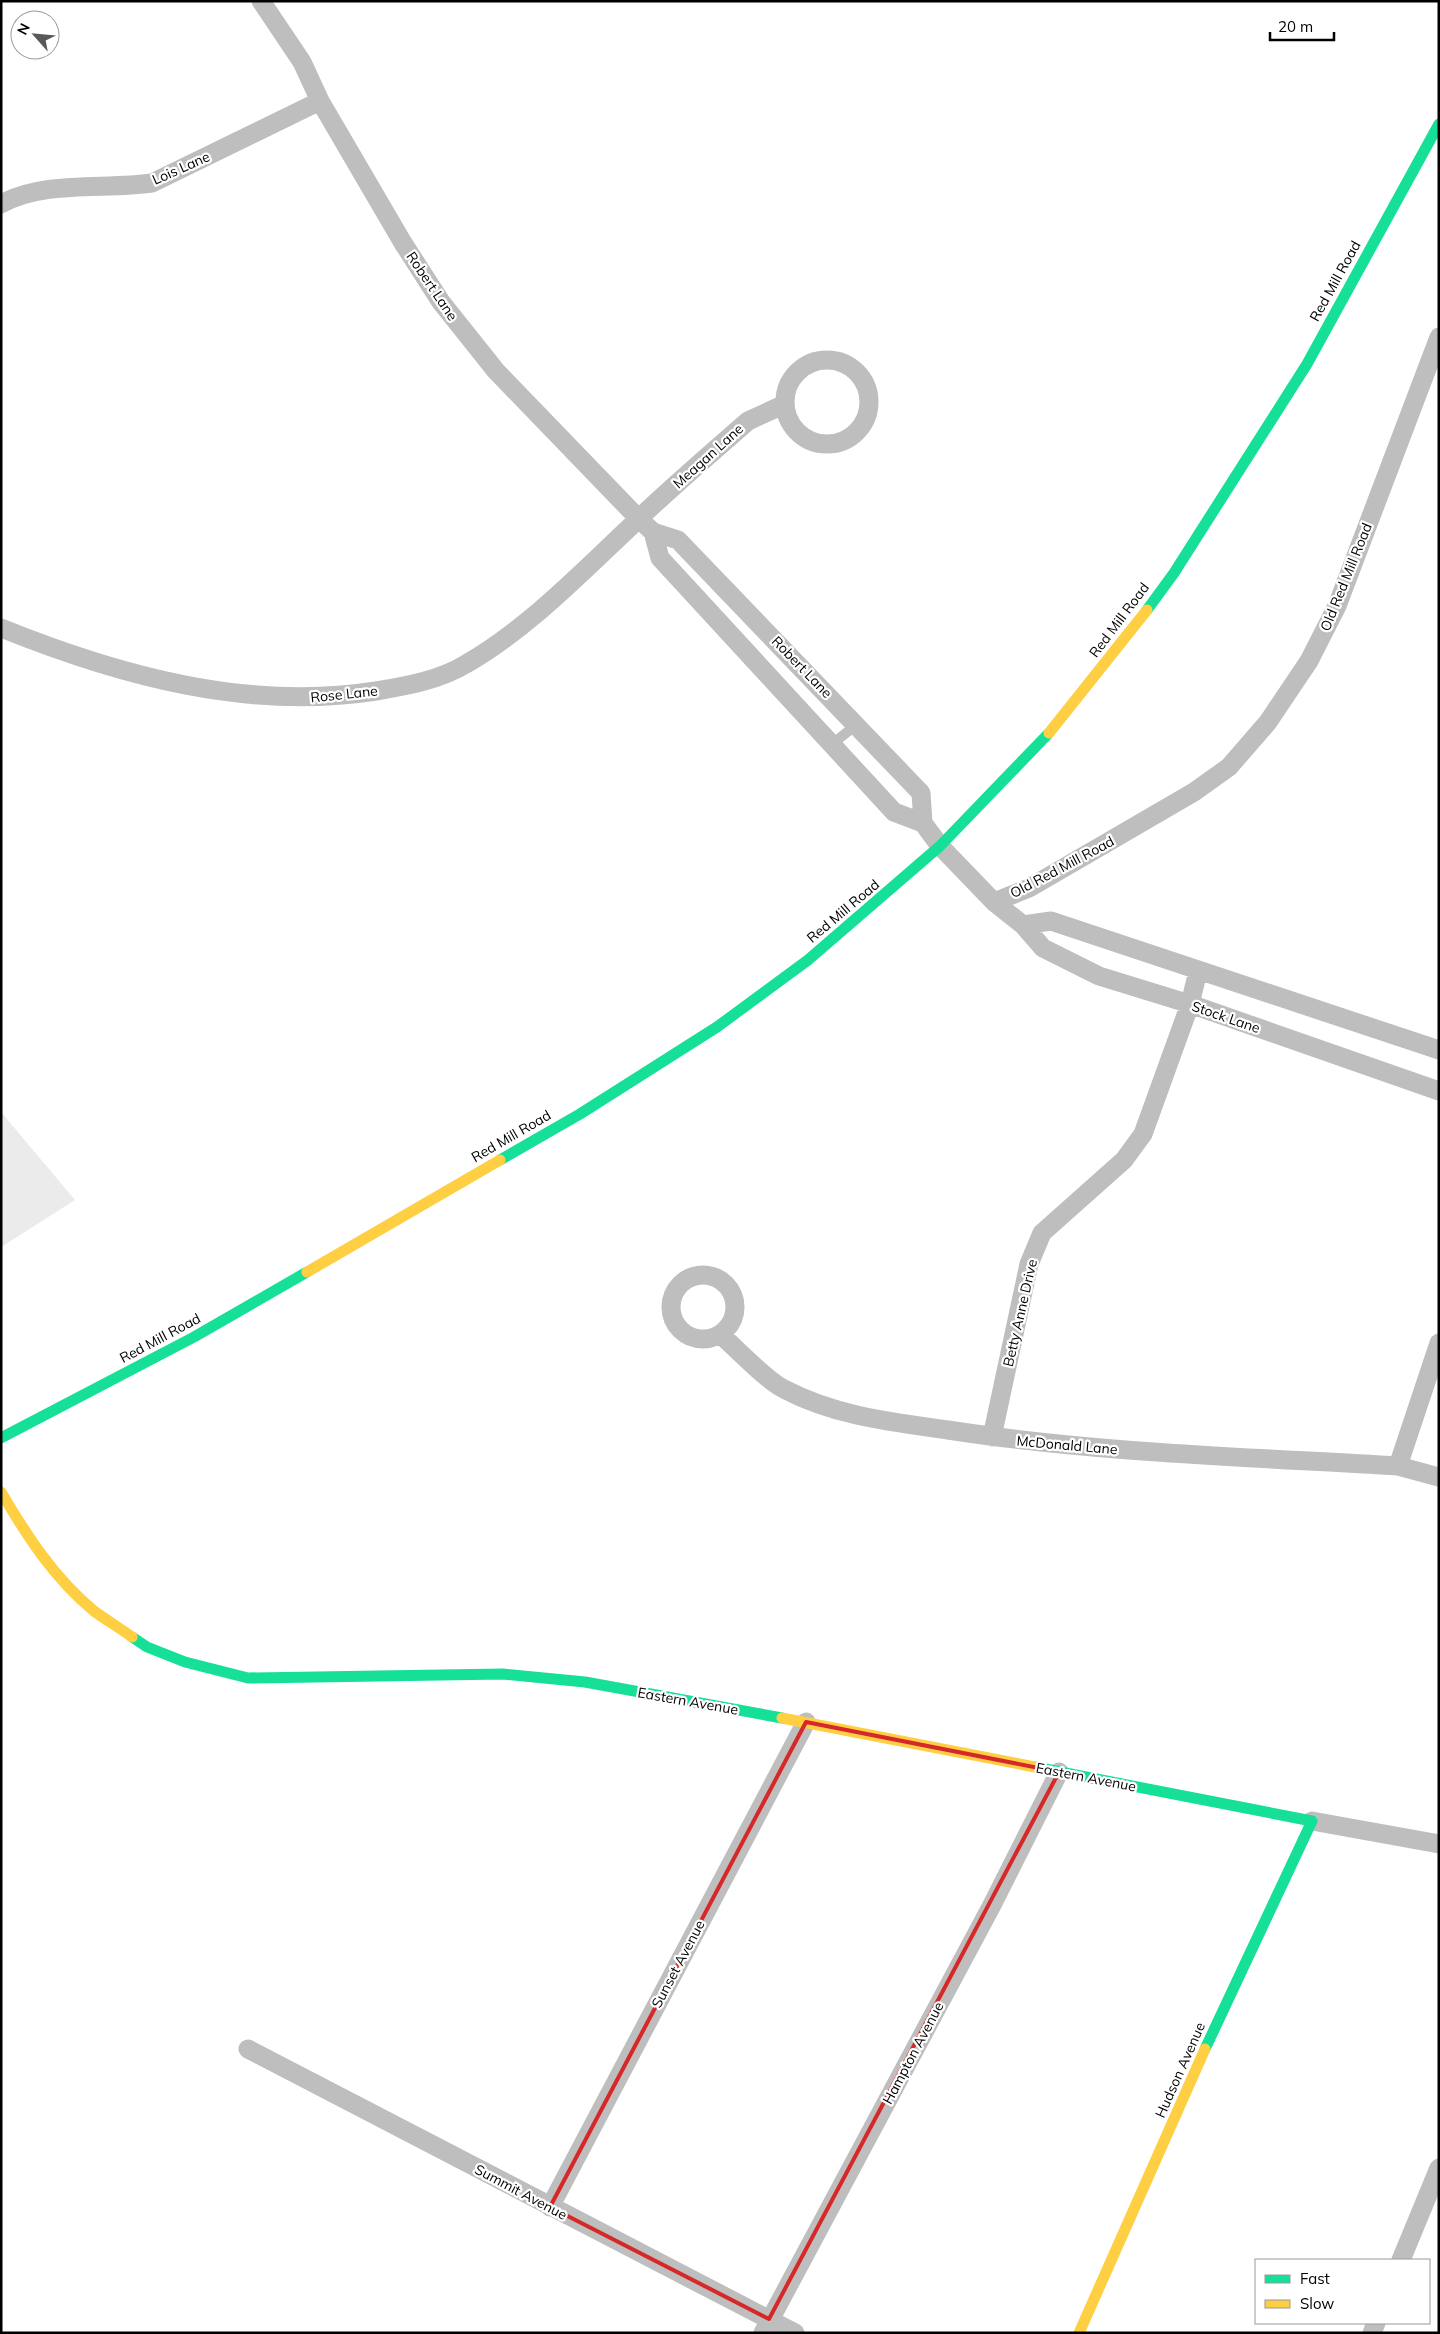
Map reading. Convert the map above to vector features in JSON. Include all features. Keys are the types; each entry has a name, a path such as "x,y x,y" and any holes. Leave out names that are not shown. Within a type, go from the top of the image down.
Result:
{"main road":[{"name":"Red Mill Road","path":"1,1438 194,1337 571,1119 709,1032 808,960 940,846 1046,736 1125,639 1174,573 1307,364 1439,124"},
{"name":"Eastern Avenue","path":"1,1492 32,1544 66,1586 94,1611 148,1647 184,1662 248,1678 503,1674 585,1682 806,1722 1312,1821"},
{"name":"Hudson Avenue","path":"1079,2333 1218,2020 1312,1821"}],"street":[{"name":"Robert Lane","path":"261,1 302,62 320,101 403,243 441,302 496,371 653,532 678,540 856,725 920,793 923,823"},
{"name":"Lois Lane","path":"1,204 48,190 152,183 320,101"},
{"name":"Old Red Mill Road","path":"994,902 1029,888 1194,792 1229,767 1268,722 1309,661 1337,606 1439,337"},
{"path":"826,359 840,361 857,372 868,388 870,402 867,416 860,429 849,438 836,443 821,444 802,435 788,418 785,404 786,390 792,378 801,368 813,361 826,359"},
{"name":"Meagan Lane","path":"638,518 748,421 785,404"},
{"name":"Rose Lane","path":"1,628 112,668 183,684 250,696 305,698 410,686 464,665 516,632 638,518"},
{"path":"653,532 660,558 894,812 923,823 940,846"},
{"name":"Stock Lane","path":"940,846 994,902 1023,925 1043,948 1099,976 1190,1004 1439,1091"},
{"path":"1023,925 1051,922 1439,1050"},
{"name":"Betty Anne Drive","path":"992,1437 1029,1264 1042,1232 1124,1160 1143,1134 1190,1004 1198,971"},
{"name":"McDonald Lane","path":"721,1335 782,1388 810,1401 861,1417 992,1437 1088,1448 1398,1466 1439,1477"},
{"path":"1398,1466 1439,1343"},
{"name":"Sunset Avenue","path":"550,2207 806,1722"},
{"name":"Hampton Avenue","path":"766,2326 992,1905 1060,1772"},
{"name":"Eastern Avenue","path":"1312,1821 1439,1844"},
{"name":"Summit Avenue","path":"248,2049 550,2207 766,2326 796,2333"},
{"path":"1401,2259 1439,2168"}],"lane":[{"path":"831,745 856,725"}],"highlighted area":[{"path":"806,1722 1059,1772 769,2319 550,2207"}],"shaded area":[{"path":"1,1112 75,1200 1,1247"}],"traffic: fast":[{"path":"1147,610 1174,573 1307,364 1439,124"},
{"path":"500,1160 580,1114 717,1027 808,960 940,846 1049,733"},
{"path":"1,1438 194,1337 307,1272"},
{"path":"132,1637 147,1647 185,1662 248,1678 503,1674 585,1682 782,1718"},
{"path":"1035,1767 1312,1821 1205,2049"}],"traffic: slow":[{"path":"1049,733 1147,610"},
{"path":"307,1272 500,1160"},
{"path":"1,1492 42,1556 66,1585 94,1611 132,1637"},
{"path":"782,1718 1035,1767"},
{"path":"1079,2333 1205,2049"}]}
